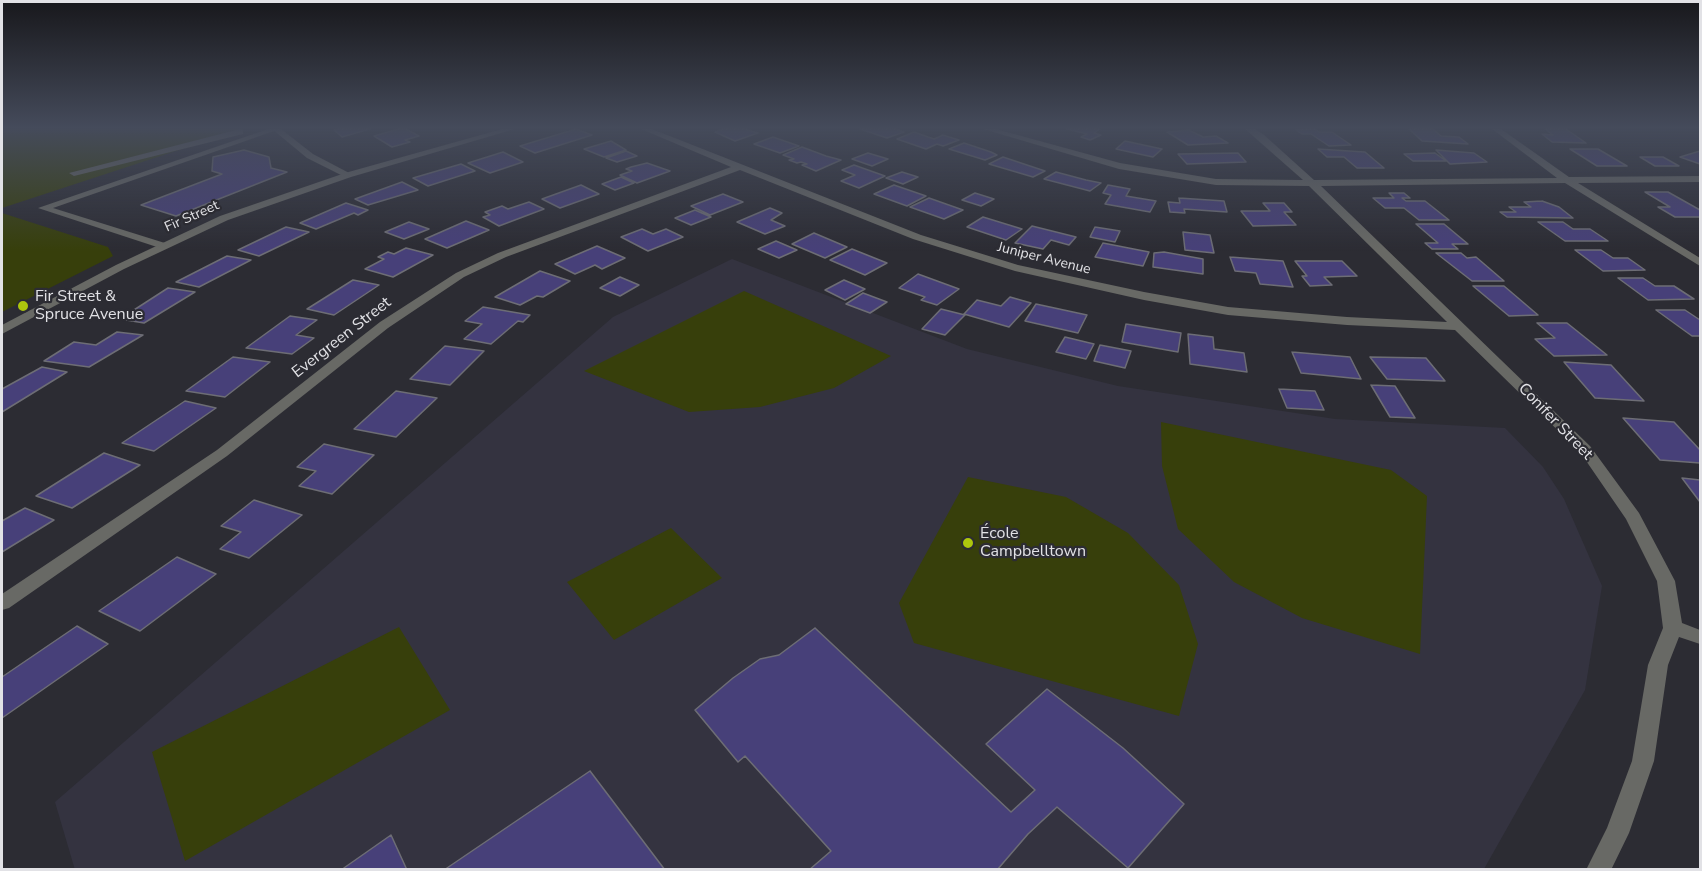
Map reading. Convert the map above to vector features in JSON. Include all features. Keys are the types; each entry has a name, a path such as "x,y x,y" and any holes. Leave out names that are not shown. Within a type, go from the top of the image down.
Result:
{"street":[{"path":"74,173 88,170"},
{"path":"156,170 43,208 164,246"},
{"path":"337,170 348,175"},
{"name":"Fir Street","path":"2,330 164,246 224,218 367,170"},
{"name":"Evergreen Street","path":"2,603 222,453 384,325 460,275 502,255 732,170"},
{"name":"Juniper Avenue","path":"746,170 917,237 993,262 1066,281 1228,311 1347,321 1458,326"},
{"path":"1139,170 1216,182 1568,182 1701,179"},
{"name":"Conifer Street","path":"1297,170 1585,448 1633,517 1666,581 1672,628 1658,665 1643,761 1617,833 1598,870"},
{"path":"1551,170 1701,263"},
{"path":"1672,628 1701,637"}],"shaded area":[{"name":"École Campbelltown","path":"732,259 967,349 1118,386 1335,419 1505,428 1543,467 1564,499 1602,586 1585,690 1484,869 75,870 55,802 613,317"}],"green space":[{"path":"2,170 119,170 2,208"},
{"path":"2,213 108,247 113,256 2,312"},
{"path":"744,291 891,356 834,388 760,407 689,412 584,371"},
{"path":"1161,422 1391,470 1427,496 1420,654 1302,618 1234,582 1178,529 1162,466"},
{"path":"968,477 1066,497 1128,533 1179,585 1198,644 1179,716 914,643 899,603"},
{"path":"671,528 722,578 614,640 567,582"},
{"path":"399,627 450,710 185,861 152,752"}],"building":[{"path":"278,170 287,172 176,216 141,205 222,174 212,171"},
{"path":"442,170 475,171 428,186 413,178"},
{"path":"483,170 500,170 490,173"},
{"path":"628,170 670,171 637,183 620,175 632,171"},
{"path":"842,170 867,170 885,176 859,188 841,181 855,175"},
{"path":"1008,170 1045,171 1033,177"},
{"path":"902,172 918,177 903,184 886,178"},
{"path":"1056,172 1101,183 1090,191 1044,179"},
{"path":"621,177 634,183 615,190 602,184"},
{"path":"402,182 418,190 368,205 355,199"},
{"path":"581,185 599,194 560,208 542,199"},
{"path":"894,185 926,196 907,206 874,194"},
{"path":"1108,185 1130,189 1126,196 1156,201 1150,212 1105,204 1111,195 1103,193"},
{"path":"1645,192 1668,192 1700,210 1700,217 1675,217 1658,207 1670,207"},
{"path":"975,193 994,199 981,206 962,200"},
{"path":"1389,193 1404,193 1410,198 1402,198 1406,201 1425,201 1449,220 1419,220 1404,208 1385,208 1373,198 1394,198"},
{"path":"723,194 743,202 710,215 691,206"},
{"path":"929,198 963,210 944,219 910,207"},
{"path":"1179,198 1224,201 1227,212 1184,209 1185,213 1170,212 1168,202 1180,203"},
{"path":"1542,201 1559,207 1573,218 1507,217 1500,212 1516,212 1509,207 1531,207 1524,202"},
{"path":"529,202 544,209 499,226 483,217 490,215 485,212 502,206 508,209"},
{"path":"346,203 368,210 358,215 354,213 316,229 300,223"},
{"path":"1263,203 1284,203 1292,212 1284,212 1296,225 1253,226 1241,211 1270,211"},
{"path":"770,208 782,213 771,220 785,226 765,234 737,222"},
{"path":"695,210 711,217 691,225 675,218"},
{"path":"983,217 1022,229 1006,240 967,227"},
{"path":"466,221 489,230 447,248 425,239"},
{"path":"409,222 429,229 404,239 385,232"},
{"path":"1538,222 1563,222 1573,229 1590,229 1608,241 1565,241"},
{"path":"1416,224 1444,224 1468,244 1452,244 1458,249 1432,249 1425,243 1438,243"},
{"path":"1032,226 1076,237 1069,245 1051,240 1043,249 1015,243"},
{"path":"286,227 309,232 259,256 238,250"},
{"path":"1095,227 1120,231 1115,242 1090,237"},
{"path":"642,229 653,234 666,229 683,237 648,251 621,237"},
{"path":"1183,232 1210,235 1214,253 1185,250"},
{"path":"814,233 847,247 825,258 792,244"},
{"path":"776,241 797,250 779,258 758,249"},
{"path":"1103,243 1149,252 1143,266 1095,257"},
{"path":"597,246 625,258 602,269 595,265 575,274 555,264"},
{"path":"406,248 433,255 393,277 365,269 384,259 378,257 388,252 394,254"},
{"path":"852,249 887,263 865,275 830,260"},
{"path":"1575,250 1601,250 1613,258 1628,258 1645,270 1603,271"},
{"path":"1164,252 1203,259 1203,274 1153,267 1154,253"},
{"path":"1436,253 1461,253 1467,258 1476,257 1504,281 1472,281"},
{"path":"227,256 251,260 199,287 176,282"},
{"path":"1230,257 1283,261 1293,287 1260,284 1256,273 1235,271"},
{"path":"1295,261 1342,261 1357,276 1324,277 1332,285 1310,286 1302,276 1307,276"},
{"path":"540,271 570,281 543,297 537,296 520,305 495,297"},
{"path":"918,274 959,289 937,305 921,300 925,297 899,288"},
{"path":"620,277 639,285 620,296 600,288"},
{"path":"1618,278 1643,278 1655,286 1674,286 1694,299 1648,300"},
{"path":"353,280 379,285 334,315 307,309"},
{"path":"844,280 865,289 845,300 825,290"},
{"path":"1473,286 1504,286 1538,315 1509,316"},
{"path":"168,288 195,292 144,323 120,319"},
{"path":"863,293 887,302 870,313 846,304"},
{"path":"1010,297 1031,303 1009,327 964,314 977,300 1001,306"},
{"path":"1036,304 1087,315 1078,333 1025,321"},
{"path":"483,307 530,315 523,322 518,321 491,344 464,339 482,324 465,321"},
{"path":"941,309 965,315 945,335 922,329"},
{"path":"1656,310 1685,310 1700,320 1700,336 1692,336"},
{"path":"290,316 317,320 296,335 314,338 292,354 246,348"},
{"path":"1537,323 1567,323 1607,355 1554,356 1535,339 1555,338"},
{"path":"1126,324 1181,333 1178,352 1122,342"},
{"path":"117,332 143,335 89,367 44,361 74,342 96,345"},
{"path":"1188,334 1213,337 1214,349 1244,353 1247,372 1190,364"},
{"path":"1065,337 1094,344 1086,359 1056,352"},
{"path":"1100,345 1131,351 1125,368 1094,361"},
{"path":"445,346 484,351 450,385 410,379"},
{"path":"1292,352 1350,357 1361,379 1301,373"},
{"path":"233,357 270,362 225,397 186,391"},
{"path":"1370,357 1426,358 1445,381 1387,379"},
{"path":"1564,362 1611,365 1644,401 1595,398"},
{"path":"42,367 67,372 2,412 2,389"},
{"path":"1371,385 1395,386 1415,418 1390,417"},
{"path":"1279,389 1315,391 1324,410 1287,408"},
{"path":"396,391 437,398 396,437 354,429"},
{"path":"185,401 216,408 154,451 122,443"},
{"path":"1623,418 1674,422 1700,450 1700,463 1660,460"},
{"path":"324,444 374,455 332,494 299,486 316,471 297,467"},
{"path":"104,453 140,465 72,508 36,496"},
{"path":"1682,478 1700,480 1700,502"},
{"path":"254,500 302,515 249,558 220,549 241,532 221,526"},
{"path":"25,508 54,520 2,552 2,521"},
{"path":"177,557 216,574 140,631 99,611"},
{"path":"77,626 108,644 2,718 2,677"},
{"path":"815,628 1011,812 1035,790 986,744 1047,689 1123,748 1184,804 1128,868 1057,807 1028,834 997,870 809,870 831,851 745,756 738,762 695,710 760,659 779,655"},
{"path":"590,771 665,870 444,870"},
{"path":"391,835 407,870 341,870"}],"place":[{"name":"Fir Street & Spruce Avenue","path":"23,306"},
{"name":"École Campbelltown","path":"968,543"}]}
